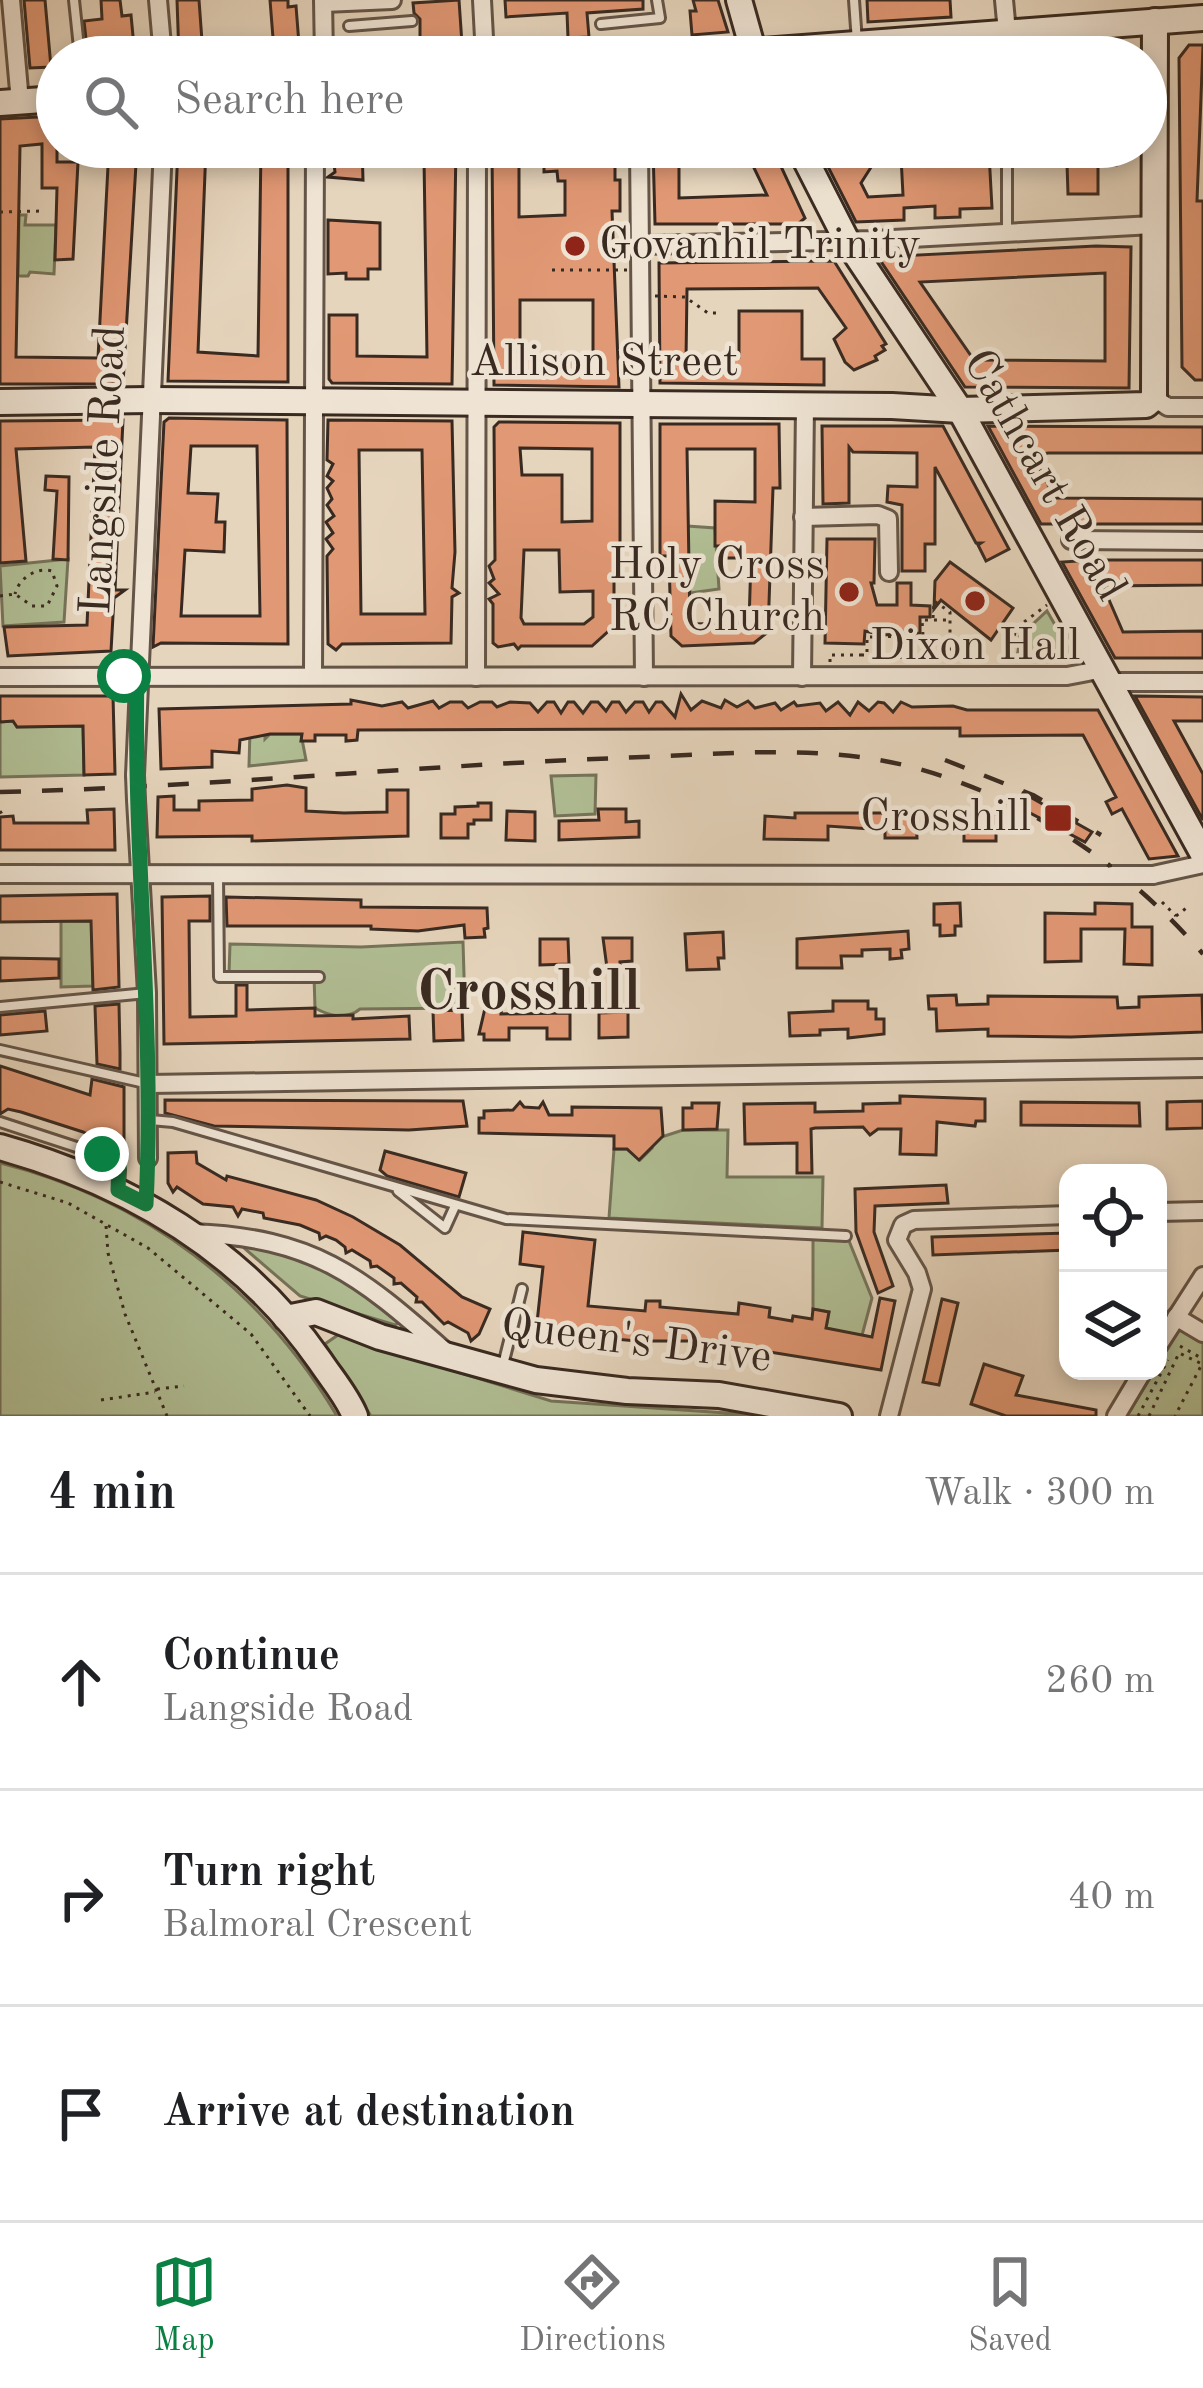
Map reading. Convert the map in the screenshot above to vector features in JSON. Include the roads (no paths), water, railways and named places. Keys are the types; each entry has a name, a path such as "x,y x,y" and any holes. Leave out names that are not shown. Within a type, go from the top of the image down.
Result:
{"street":[{"path":"10,0 10,103"},
{"path":"158,0 161,36"},
{"path":"324,36 324,2 391,0"},
{"path":"482,0 484,36"},
{"path":"740,0 749,36"},
{"path":"1004,1 1007,32"},
{"path":"952,36 1154,10 1203,18"},
{"name":"Langside Road","path":"148,1158 147,993 135,775 162,168"},
{"path":"313,675 315,168"},
{"path":"476,676 477,168"},
{"path":"639,168 644,677"},
{"name":"Cathcart Road","path":"810,168 847,241 960,410 1203,854"},
{"path":"1153,168 1154,398"},
{"path":"640,245 874,240 1153,225"},
{"name":"Allison Street","path":"0,402 805,405 960,410 1133,408 1154,398 1168,407 1203,407"},
{"path":"802,677 805,405"},
{"path":"803,517 878,515 888,519 889,572"},
{"path":"1071,541 1203,541"},
{"path":"0,677 1107,676 1203,682"},
{"path":"0,874 1112,875 1153,874 1203,864"},
{"path":"149,1084 1203,1069"},
{"path":"0,1147 192,1233 264,1239 322,1259 382,1297 453,1359"},
{"path":"1167,1212 1203,1211"},
{"path":"889,1416 922,1289 897,1240 903,1225 914,1220 1059,1215"},
{"path":"192,1233 286,1318 355,1416"},
{"path":"1167,1331 1203,1276"},
{"name":"Queen's Drive","path":"286,1318 316,1312 453,1359 590,1388 742,1398 839,1416"},
{"path":"1175,1317 1203,1334"},
{"path":"1116,1416 1138,1380"}],"lane":[{"path":"74,0 78,36"},
{"path":"391,0 392,23"},
{"path":"601,24 660,18 658,0"},
{"path":"854,0 857,36"},
{"path":"349,26 412,21"},
{"path":"1007,168 1007,231"},
{"path":"218,876 219,977 319,977"},
{"path":"0,1007 147,993"},
{"path":"0,1050 149,1084"},
{"path":"150,1120 173,1122 455,1206 534,1222 846,1236"},
{"path":"0,1122 110,1158 119,1166 113,1200"},
{"path":"397,1190 445,1228 455,1206"},
{"path":"501,1372 522,1289"}],"railway":[{"path":"0,792 727,753 873,759 992,795 1070,837 1140,891 1203,954"},
{"path":"945,760 1033,795 1101,835"}],"place":[{"name":"Govanhil Trinity","path":"575,246"},
{"name":"Holy Cross RC Church","path":"849,592"},
{"name":"Dixon Hall","path":"975,601"},
{"name":"Crosshill","path":"1058,818"}],"district":[{"name":"Crosshill","path":"529,994"}]}
